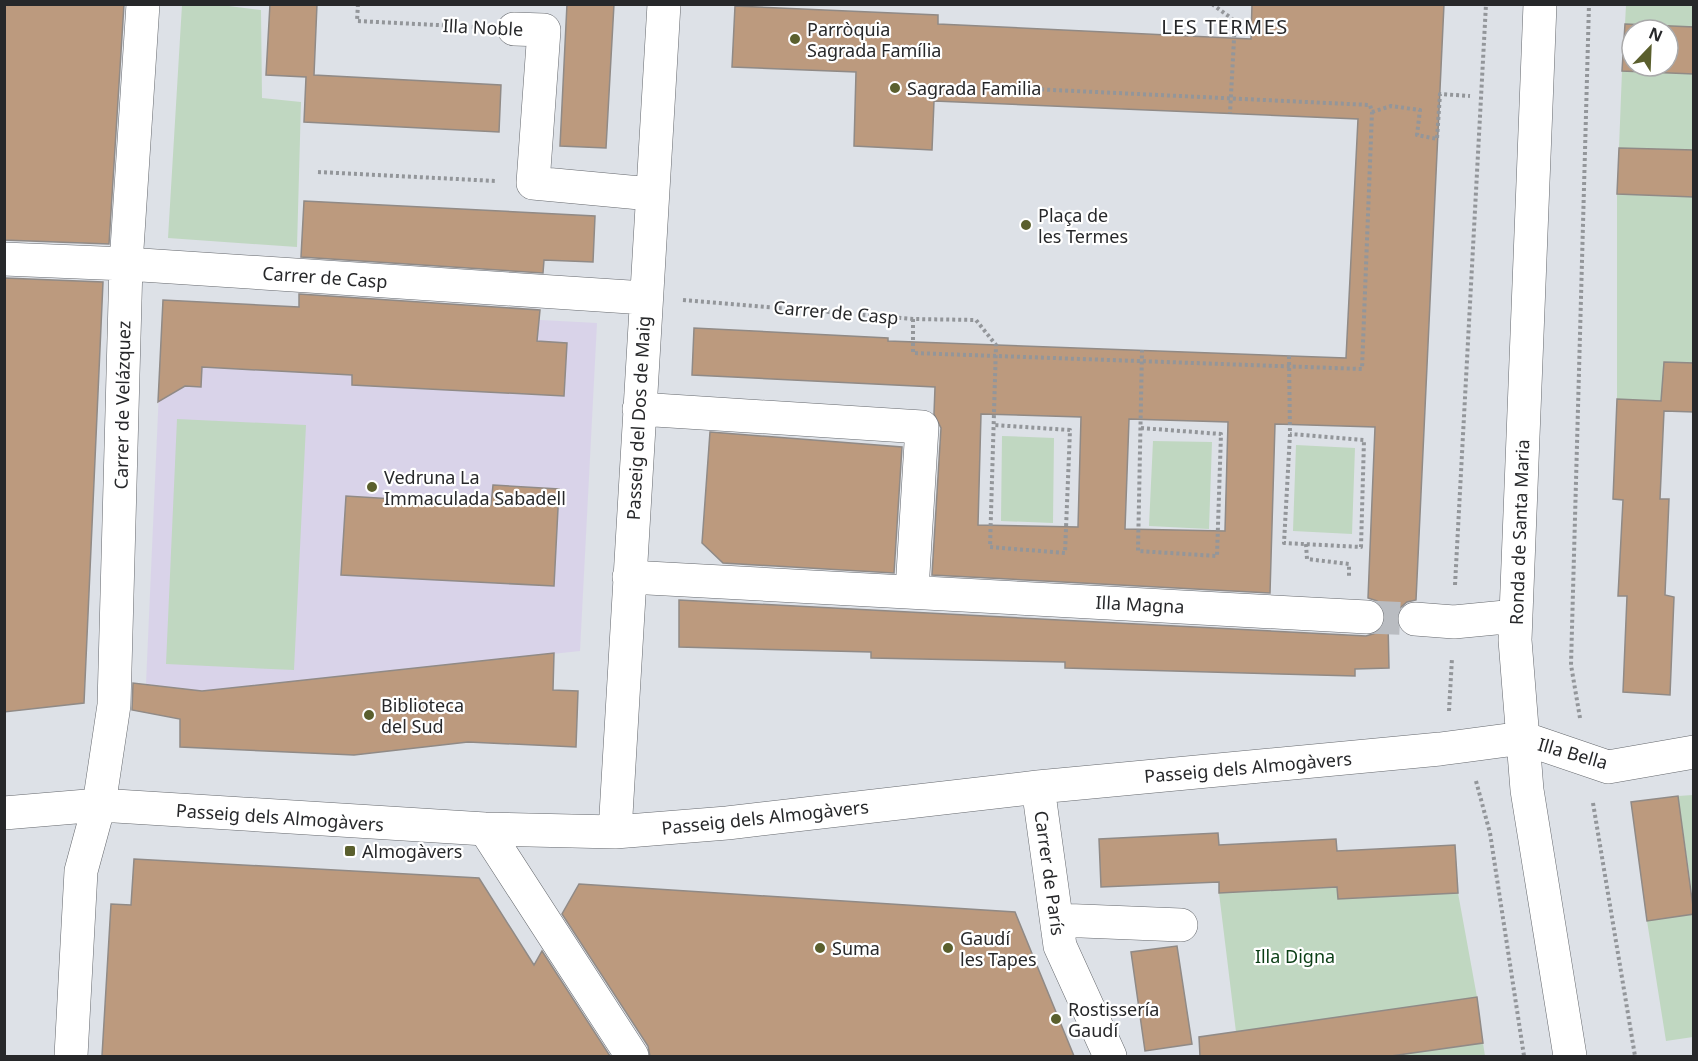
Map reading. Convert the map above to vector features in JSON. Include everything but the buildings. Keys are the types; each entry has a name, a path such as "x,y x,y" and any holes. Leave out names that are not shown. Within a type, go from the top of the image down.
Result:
{"street":[{"name":"Carrer de Velázquez","path":"71,1056 81,871 99,805 114,705 126,264 143,4"},
{"name":"Passeig del Dos de Maig","path":"615,832 664,4"},
{"name":"Ronda de Santa Maria","path":"1540,4 1516,616 1527,790 1570,1056"},
{"name":"Illa Noble","path":"514,29 544,30 533,183"},
{"path":"533,183 651,194"},
{"name":"Carrer de Casp","path":"4,259 126,264 645,298"},
{"path":"639,409 922,427 912,590"},
{"name":"Illa Magna","path":"629,577 912,590 1367,617"},
{"path":"1415,619 1454,622 1516,616"},
{"name":"Illa Bella","path":"1523,738 1608,766 1694,752"},
{"name":"Passeig dels Almogàvers","path":"4,813 99,805 485,829 615,832 728,823 1038,787 1466,746 1523,738"},
{"name":"Carrer de París","path":"1038,787 1060,946 1110,1056"},
{"path":"485,829 632,1056"},
{"path":"1057,920 1181,925"}],"path":[{"name":"Illa Noble","path":"358,4 357,21 514,29"},
{"path":"1212,4 1235,21 1230,113"},
{"path":"1486,4 1448,717 1466,746 1490,833 1524,1056"},
{"path":"1589,4 1571,664 1635,1056"},
{"path":"914,319 913,353 1290,369 1362,369 1372,112 1370,105 990,87"},
{"path":"1372,112 1390,106 1420,110 1417,135 1437,139 1440,94 1470,96"},
{"path":"318,172 533,183"},
{"name":"Carrer de Casp","path":"696,301 914,319 976,320 996,345 996,357"},
{"path":"1141,428 1221,434 1217,556 1138,551 1142,350"},
{"path":"1289,356 1290,434 1284,543 1361,547 1364,440 1290,434"},
{"path":"994,425 1070,430 1065,553 990,547 996,357"},
{"path":"1306,544 1306,559 1349,564 1349,577"}],"shaded area":[{"name":"Vedruna La Immaculada Sabadell","path":"163,300 597,323 580,651 204,692 146,684"}],"green space":[{"path":"182,5 221,5 261,10 262,98 301,102 297,247 168,238"},
{"path":"1626,5 1693,5 1693,27 1680,26 1680,18 1625,18"},
{"path":"1680,73 1693,74 1693,150 1619,148 1622,78 1680,78"},
{"path":"1617,194 1693,197 1693,363 1664,362 1661,401 1617,399"},
{"path":"177,419 306,425 294,670 166,664"},
{"path":"1002,436 1054,438 1053,523 1001,521"},
{"path":"1153,441 1212,442 1209,529 1149,526"},
{"path":"1296,445 1355,448 1352,534 1293,531"},
{"path":"1694,795 1693,900 1678,796"},
{"name":"Illa Digna","path":"1337,887 1338,899 1458,893 1477,997 1236,1032 1219,893"},
{"path":"1693,914 1693,1037 1666,1041 1647,921"},
{"path":"1483,1043 1485,1056 1391,1056"}],"tunnel":[{"path":"1367,617 1415,619"}],"place":[{"name":"Parròquia Sagrada Família","path":"795,39"},
{"name":"Sagrada Familia","path":"895,88"},
{"name":"Plaça de les Termes","path":"1026,225"},
{"name":"Vedruna La Immaculada Sabadell","path":"372,487"},
{"name":"Biblioteca del Sud","path":"369,715"},
{"name":"Almogàvers","path":"350,851"},
{"name":"Suma","path":"820,948"},
{"name":"Gaudí les Tapes","path":"948,948"},
{"name":"Rostissería Gaudí","path":"1056,1019"}],"district":[{"name":"LES TERMES","path":"1225,26"}]}
